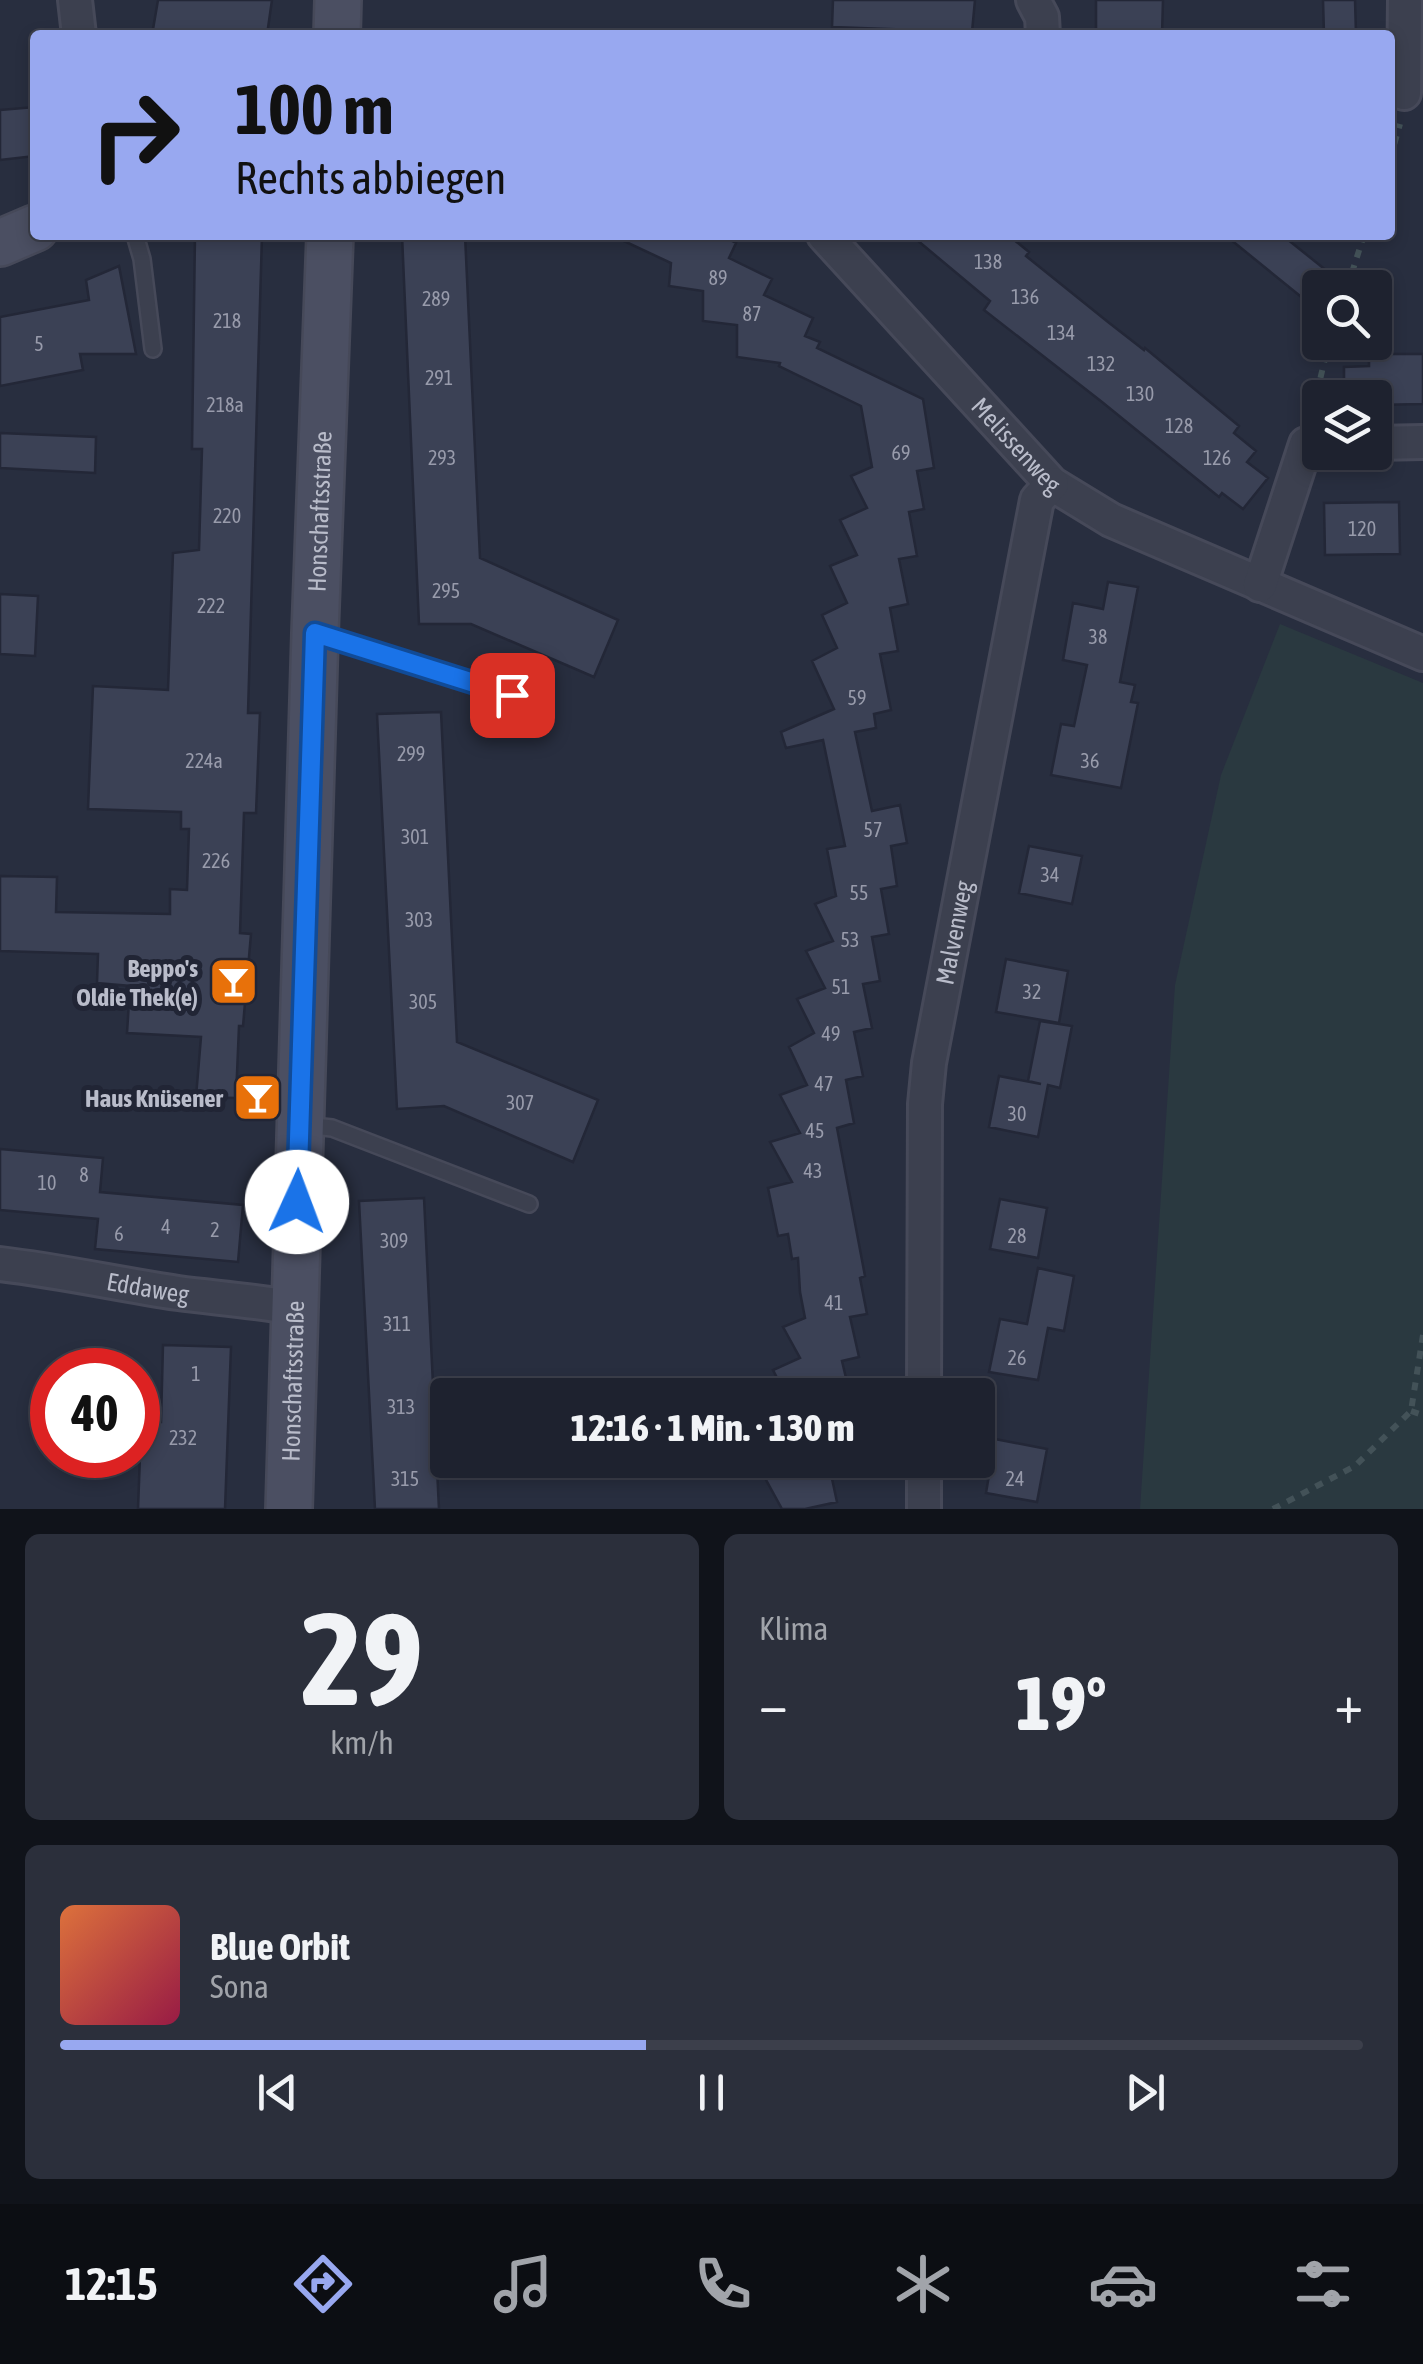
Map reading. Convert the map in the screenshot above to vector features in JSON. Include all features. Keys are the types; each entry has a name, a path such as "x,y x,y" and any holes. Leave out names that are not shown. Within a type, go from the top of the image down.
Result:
{"street":[{"path":"74,0 78,30"},
{"path":"337,30 338,0"},
{"path":"1033,0 1042,17 1043,30"},
{"path":"1404,0 1406,93"},
{"path":"0,243 30,230"},
{"name":"Honschaftsstraße","path":"290,1509 330,240"},
{"name":"Melissenweg","path":"829,240 1052,484 1111,520 1423,654"},
{"path":"1392,443 1423,442"},
{"path":"1260,585 1303,470"},
{"name":"Malvenweg","path":"924,1378 925,1104 929,1063 1037,500 1052,484"},
{"name":"Eddaweg","path":"0,1264 295,1308"},
{"path":"924,1478 924,1509"}],"lane":[{"path":"137,240 153,349"},
{"path":"315,633 544,705"},
{"path":"300,1124 332,1128 530,1204"}],"path":[{"path":"1353,270 1362,240"},
{"path":"1273,1509 1355,1466 1411,1411 1423,1335"},
{"path":"1411,1411 1423,1415"}],"shaded area":[{"path":"1280,624 1423,683 1423,1509 1140,1509 1175,985 1221,775"}],"building":[{"path":"158,0 272,0 268,30 153,30"},
{"path":"833,0 975,0 972,30 832,27"},
{"path":"1096,0 1163,0 1162,30 1096,30"},
{"path":"1323,0 1355,0 1356,30 1324,30"},
{"path":"30,107 30,157 0,160 0,110"},
{"path":"195,240 262,240 248,713 260,713 256,813 244,813 240,933 251,934 243,1026 239,1026 236,1098 196,1097 201,1037 127,1033 130,986 97,983 98,954 0,951 0,876 57,877 56,912 170,914 170,889 187,890 189,829 181,829 181,812 88,809 93,686 168,690 173,553 199,550 202,449 192,449"},
{"path":"402,240 465,240 480,558 618,620 594,677 471,624 419,624"},
{"path":"622,240 730,240 736,243 729,258 772,279 764,295 813,318 805,336 820,342 817,348 923,399 934,468 917,471 924,509 909,512 917,556 899,559 908,604 890,608 898,651 880,654 891,710 874,714 876,728 855,732 872,811 900,805 907,843 891,846 897,886 881,889 889,934 872,937 880,981 863,984 872,1028 854,1032 863,1076 846,1080 854,1123 837,1128 865,1276 860,1278 867,1314 850,1317 859,1357 842,1361 846,1378 777,1378 773,1370 800,1358 783,1327 805,1318 798,1258 792,1259 788,1234 778,1236 768,1188 792,1182 770,1142 800,1133 780,1095 807,1085 789,1047 814,1033 797,999 825,988 806,951 833,941 815,904 836,896 827,849 845,846 823,740 786,748 781,732 834,709 812,661 837,648 822,615 847,603 830,566 857,555 840,520 867,508 851,476 872,467 861,406 779,366 780,363 737,357 737,325 703,321 703,291 669,286 671,263"},
{"path":"917,240 1014,240 1029,252 1026,256 1239,426 1234,433 1256,451 1247,462 1268,478 1243,509 1222,493 1219,497 984,310 990,301"},
{"path":"1231,240 1288,240 1326,270 1302,270 1302,298"},
{"path":"119,266 136,354 80,354 83,370 0,386 0,317 89,300 86,280"},
{"path":"1392,354 1423,354 1423,404 1392,405 1392,380 1344,380 1344,367 1369,366 1369,360 1392,360"},
{"path":"0,433 96,437 95,473 0,468"},
{"path":"1399,502 1400,554 1325,555 1324,503"},
{"path":"1108,582 1138,587 1120,682 1135,685 1131,702 1138,703 1121,788 1051,775 1061,724 1074,726 1087,665 1063,660 1073,603 1103,609"},
{"path":"0,594 38,596 35,656 0,654"},
{"path":"441,712 457,1042 598,1100 573,1162 444,1106 397,1109 377,714"},
{"path":"1029,846 1082,856 1072,904 1019,893"},
{"path":"1006,959 1068,971 1059,1023 996,1012"},
{"path":"1040,1021 1072,1026 1060,1088 1048,1085 1038,1137 989,1127 999,1076 1041,1084 1028,1081"},
{"path":"0,1149 103,1158 100,1192 243,1205 238,1262 95,1249 98,1219 0,1210"},
{"path":"424,1198 433,1378 430,1478 438,1478 439,1509 375,1509 359,1201"},
{"path":"1000,1199 1047,1208 1038,1258 990,1249"},
{"path":"1038,1268 1074,1276 1064,1331 1048,1328 1038,1380 989,1372 1000,1319 1027,1324"},
{"path":"163,1345 231,1347 225,1509 138,1509 139,1478 160,1478"},
{"path":"995,1439 1047,1449 1037,1502 986,1493 988,1478 995,1478"},
{"path":"765,1478 832,1478 837,1502 782,1509"}],"place":[{"name":"Beppo's Oldie Thek(e)","path":"233,982"},
{"name":"Haus Knüsener","path":"258,1098"}],"route":[{"path":"297,1202 315,633 512,695"}]}
